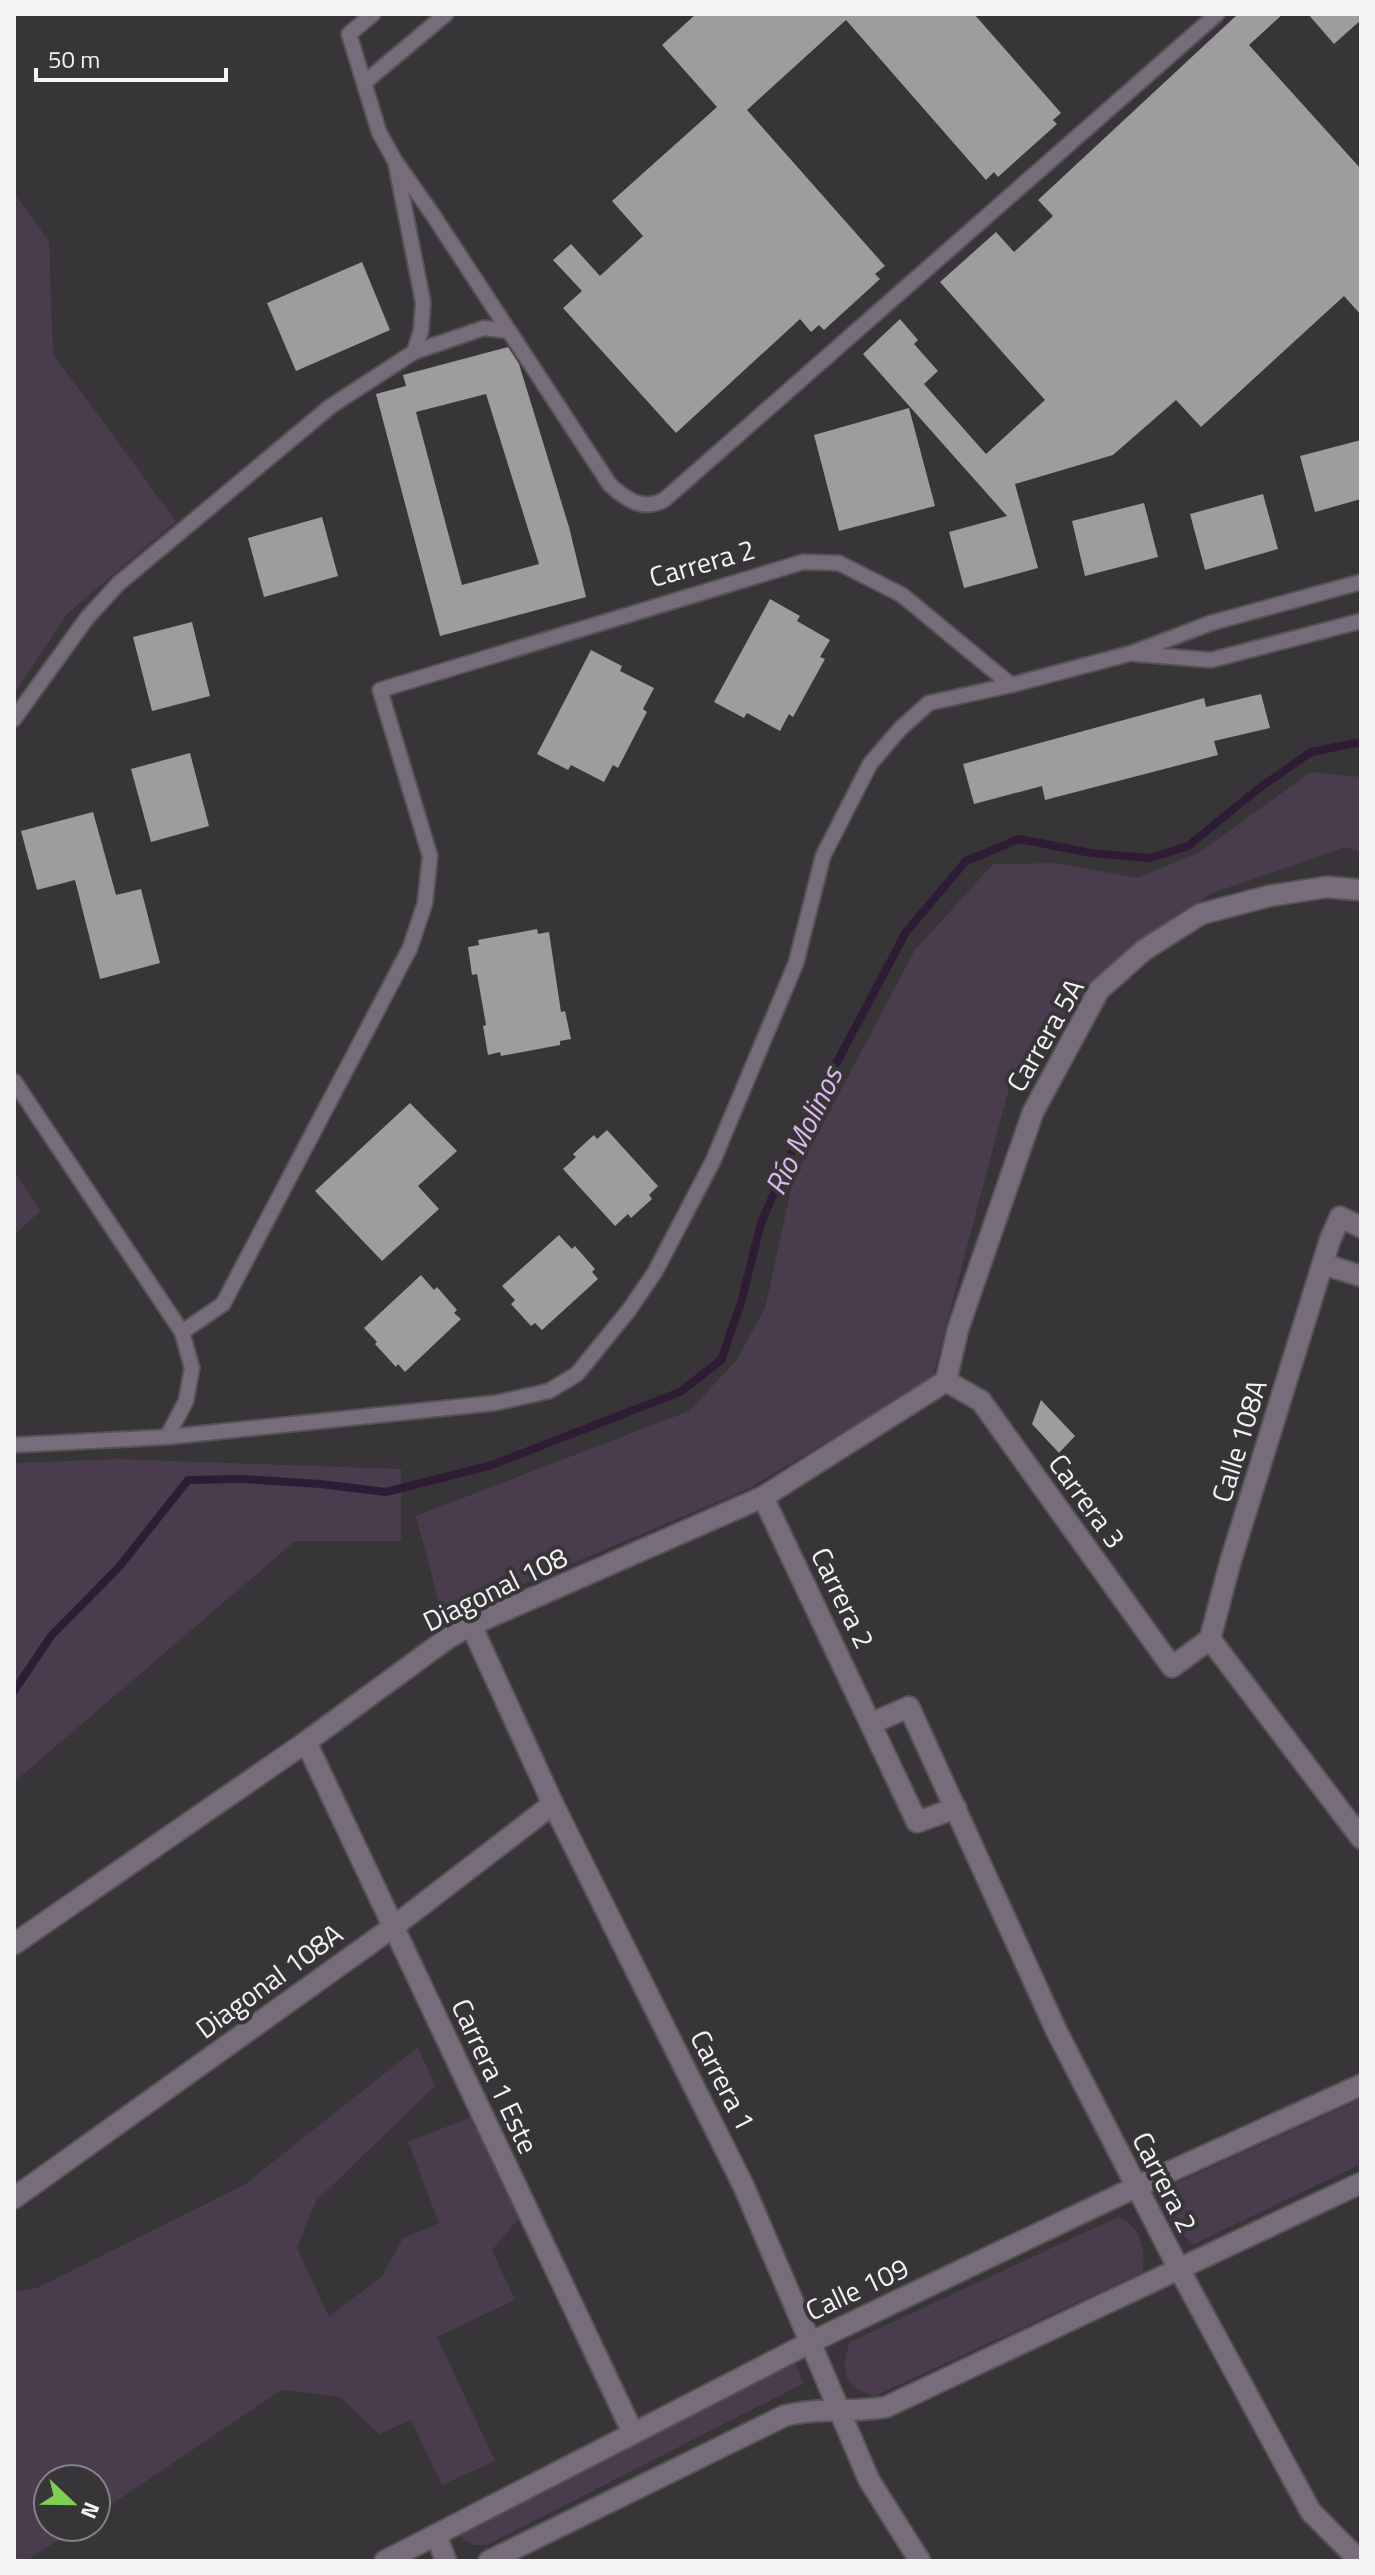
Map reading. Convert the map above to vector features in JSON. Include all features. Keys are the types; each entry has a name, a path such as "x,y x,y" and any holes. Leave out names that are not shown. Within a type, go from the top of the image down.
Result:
{"street":[{"name":"Carrera 5A","path":"946,1381 958,1329 1033,1112 1099,990 1144,950 1201,914 1269,896 1312,889 1361,890"},
{"name":"Calle 108A","path":"1210,1639 1230,1563 1340,1217 1361,1227"},
{"path":"1323,1264 1361,1276"},
{"name":"Diagonal 108","path":"14,1944 306,1742 448,1638 471,1625 763,1497 946,1381"},
{"name":"Carrera 3","path":"946,1381 981,1401 1172,1667 1210,1639"},
{"name":"Carrera 2","path":"763,1497 917,1822 956,1808"},
{"name":"Carrera 1","path":"471,1625 553,1804 744,2187 869,2480 920,2561"},
{"path":"1210,1639 1361,1838"},
{"name":"Carrera 2","path":"872,1723 909,1707 1057,2032 1179,2269 1311,2512 1360,2561"},
{"name":"Carrera 1 Este","path":"306,1742 633,2433"},
{"name":"Diagonal 108A","path":"14,2198 393,1927 553,1804"},
{"name":"Calle 109","path":"385,2561 809,2343 1136,2187 1361,2085"},
{"path":"489,2561 784,2416 801,2412 862,2411 886,2407 1361,2183"},
{"path":"436,2535 446,2561"}],"lane":[{"path":"373,14 349,34 379,132 395,161 610,485 627,500 642,505 654,505 664,500 1217,14"},
{"path":"365,82 446,14"},
{"path":"395,161 423,302 421,331 414,352"},
{"path":"14,719 87,618 118,584 331,406 414,352 484,328 509,331"},
{"name":"Carrera 2","path":"182,1332 223,1304 410,948 425,903 430,856 380,690 803,562 839,563 902,595 1011,685"},
{"path":"14,1445 167,1437 495,1403 549,1391 577,1374 629,1310 655,1272 713,1161 796,963 823,856 870,764 900,729 929,703 1132,653 1211,623 1361,582"},
{"path":"1132,653 1211,660 1361,621"},
{"path":"14,1081 182,1332 192,1368 186,1401 167,1437"}],"shaded area":[{"path":"14,193 49,241 53,354 176,521 67,614 14,694"},
{"path":"1311,772 1361,777 1361,852 1346,847 1210,894 1087,986 1009,1088 932,1379 746,1490 443,1618 416,1516 689,1411 736,1361 765,1308 793,1180 915,950 993,864 1056,863 1138,878 1200,852"},
{"path":"14,1171 40,1211 14,1236"},
{"path":"118,1459 401,1469 401,1541 295,1541 14,1782 14,1463"},
{"path":"418,2047 435,2086 316,2201 297,2248 329,2317 382,2276 403,2238 439,2223 408,2142 479,2114 520,2217 492,2250 515,2300 437,2337 495,2461 442,2485 411,2420 379,2434 340,2397 281,2390 112,2504 112,2463 32,2463 32,2543 54,2543 26,2561 14,2561 14,2292 37,2288 244,2185"},
{"path":"1361,2099 1361,2164 1194,2244 1174,2226 1169,2214 1168,2187"},
{"path":"1118,2217 1132,2227 1140,2239 1143,2272 875,2396 857,2388 847,2377 845,2362 850,2342"},
{"path":"795,2363 804,2383 487,2545 473,2545 459,2536"}],"building":[{"path":"696,14 974,14 1061,113 1053,120 1057,124 998,177 994,172 986,180 846,20 747,110 885,266 875,274 880,279 824,330 819,325 811,332 800,319 676,433 563,308 582,291 553,260 571,244 600,276 643,236 612,201 717,107 662,45"},
{"path":"1238,14 1283,14 1249,45 1361,169 1361,315 1344,296 1201,427 1176,400 1113,455 1015,484 1038,568 964,588 949,532 1007,516 863,354 900,319 918,340 914,344 938,371 924,384 986,454 1045,400 940,282 996,232 1014,252 1053,216 1038,200"},
{"path":"1308,14 1361,14 1361,20 1334,44"},
{"path":"362,262 390,330 296,371 267,303"},
{"path":"508,347 519,364 569,527 586,597 440,636 376,394 406,386 403,375","holes":["486,394 539,564 462,585 416,412"]},
{"path":"909,408 935,506 839,531 814,435"},
{"path":"1361,440 1361,499 1315,512 1300,456"},
{"path":"1263,494 1278,549 1205,570 1190,514"},
{"path":"1144,503 1158,557 1085,576 1072,521"},
{"path":"322,517 338,576 264,597 248,538"},
{"path":"770,599 800,616 797,621 830,640 820,657 825,659 793,717 789,714 780,731 747,713 744,718 714,702"},
{"path":"192,622 210,696 152,711 133,637"},
{"path":"591,650 622,666 620,671 654,688 643,709 647,712 618,768 613,765 604,782 571,765 568,770 537,754"},
{"path":"1261,694 1270,728 1214,741 1218,755 1045,800 1042,786 974,804 963,764 1204,698 1206,707"},
{"path":"190,753 209,826 151,842 131,769"},
{"path":"93,812 116,895 141,889 160,963 100,979 75,880 37,890 21,831"},
{"path":"537,929 538,934 549,932 561,1012 565,1011 571,1039 560,1041 560,1045 501,1056 500,1052 488,1055 477,974 472,975 468,947 479,945 478,940"},
{"path":"410,1103 457,1151 418,1186 439,1209 382,1261 315,1191"},
{"path":"607,1130 658,1186 649,1195 652,1199 631,1218 628,1214 615,1226 563,1169 576,1157 573,1154 594,1135 597,1139"},
{"path":"559,1235 572,1249 575,1246 595,1269 592,1272 598,1279 542,1330 535,1323 531,1326 511,1304 515,1300 502,1286"},
{"path":"421,1275 434,1290 437,1287 461,1319 405,1372 398,1364 396,1367 364,1328"},
{"path":"1041,1400 1075,1436 1059,1453 1032,1424"}],"waterway":[{"name":"Río Molinos","path":"14,1691 51,1636 119,1567 188,1480 243,1479 386,1492 492,1465 680,1392 721,1360 741,1303 761,1223 804,1124 906,932 966,861 1019,839 1091,853 1150,858 1188,846 1258,789 1311,752 1361,742"}]}
